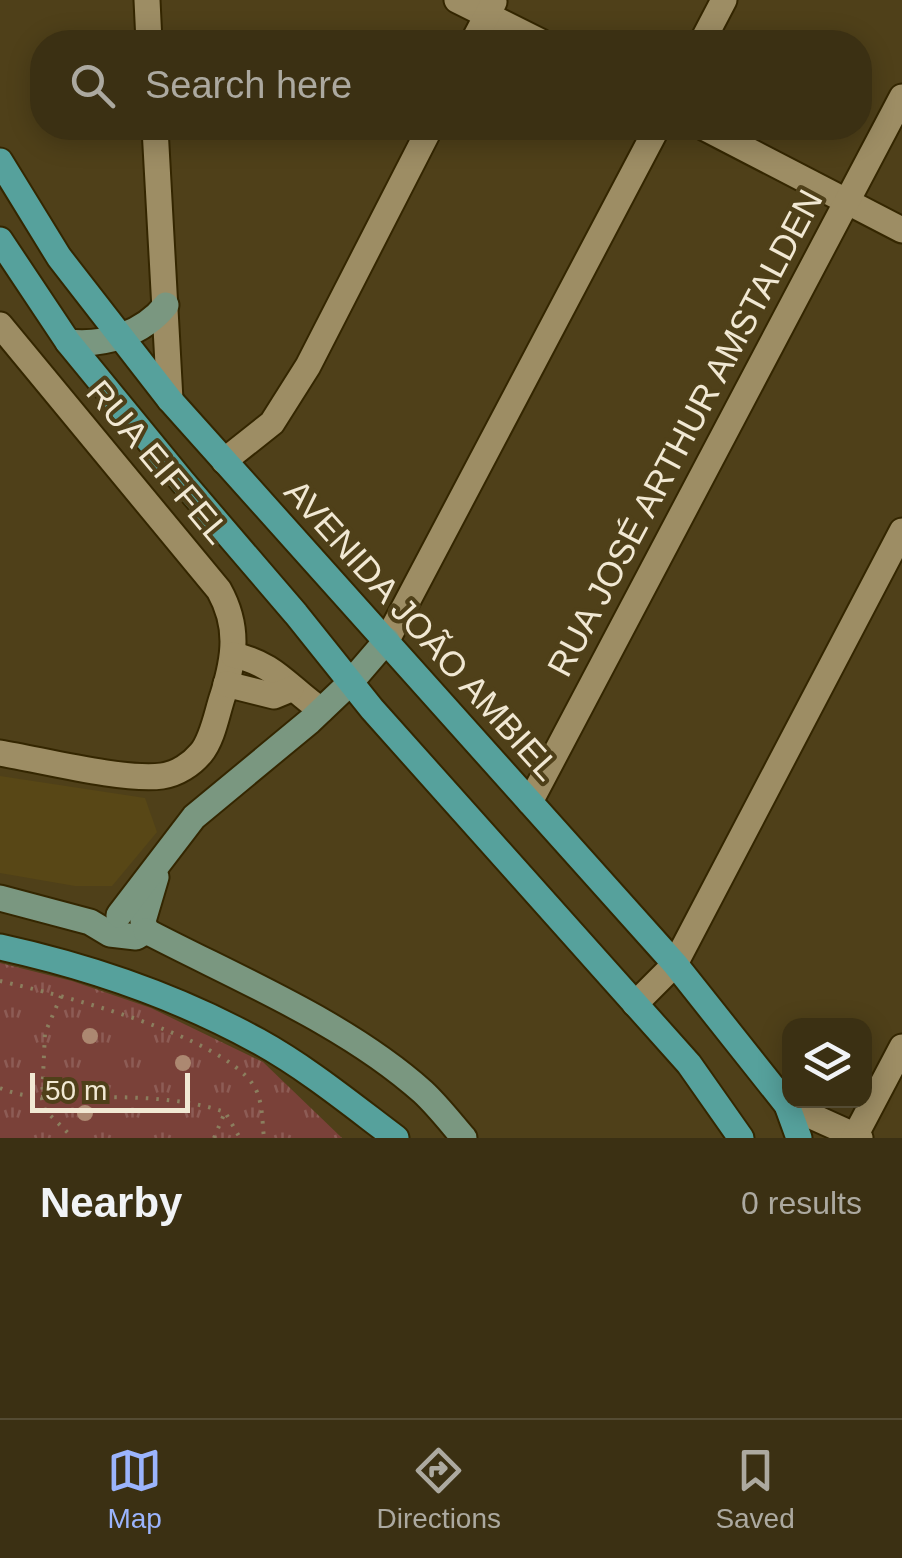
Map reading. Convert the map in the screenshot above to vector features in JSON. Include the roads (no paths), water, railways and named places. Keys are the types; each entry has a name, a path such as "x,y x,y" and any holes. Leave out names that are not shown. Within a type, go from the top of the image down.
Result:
{"main road":[{"name":"AVENIDA JOÃO AMBIEL","path":"0,162 59,257 170,400 674,964 782,1098"},
{"path":"0,240 68,342 182,481 350,682 689,1064 741,1138"},
{"path":"182,481 202,461 211,458 224,462"},
{"path":"0,947 73,963 190,1007 261,1042 396,1138"},
{"name":"AVENIDA JOÃO AMBIEL","path":"788,1108 799,1138"}],"street":[{"path":"146,0 148,30"},
{"path":"457,0 491,7 524,30"},
{"path":"708,30 724,0"},
{"path":"479,30 491,7"},
{"name":"RUA JOSÉ ARTHUR AMSTALDEN","path":"530,802 902,97"},
{"path":"155,140 170,400"},
{"path":"224,462 272,423 308,366 424,140"},
{"path":"0,898 90,922 110,934 136,937 136,922 161,858 194,817 321,710 387,640 651,140"},
{"path":"728,140 902,230"},
{"path":"68,342 89,344 120,336 154,320 166,305"},
{"name":"RUA EIFFEL","path":"0,325 219,590 233,615 232,655 226,684 204,750 187,767 164,776 134,776 0,753"},
{"path":"636,1004 674,964 902,531"},
{"path":"321,710 331,684 324,650"},
{"path":"232,655 255,660 281,674 291,689 321,710"},
{"path":"226,684 274,696 291,689"},
{"path":"136,922 372,1053 425,1093 464,1138"},
{"path":"795,1108 857,1137 902,1048"}]}
